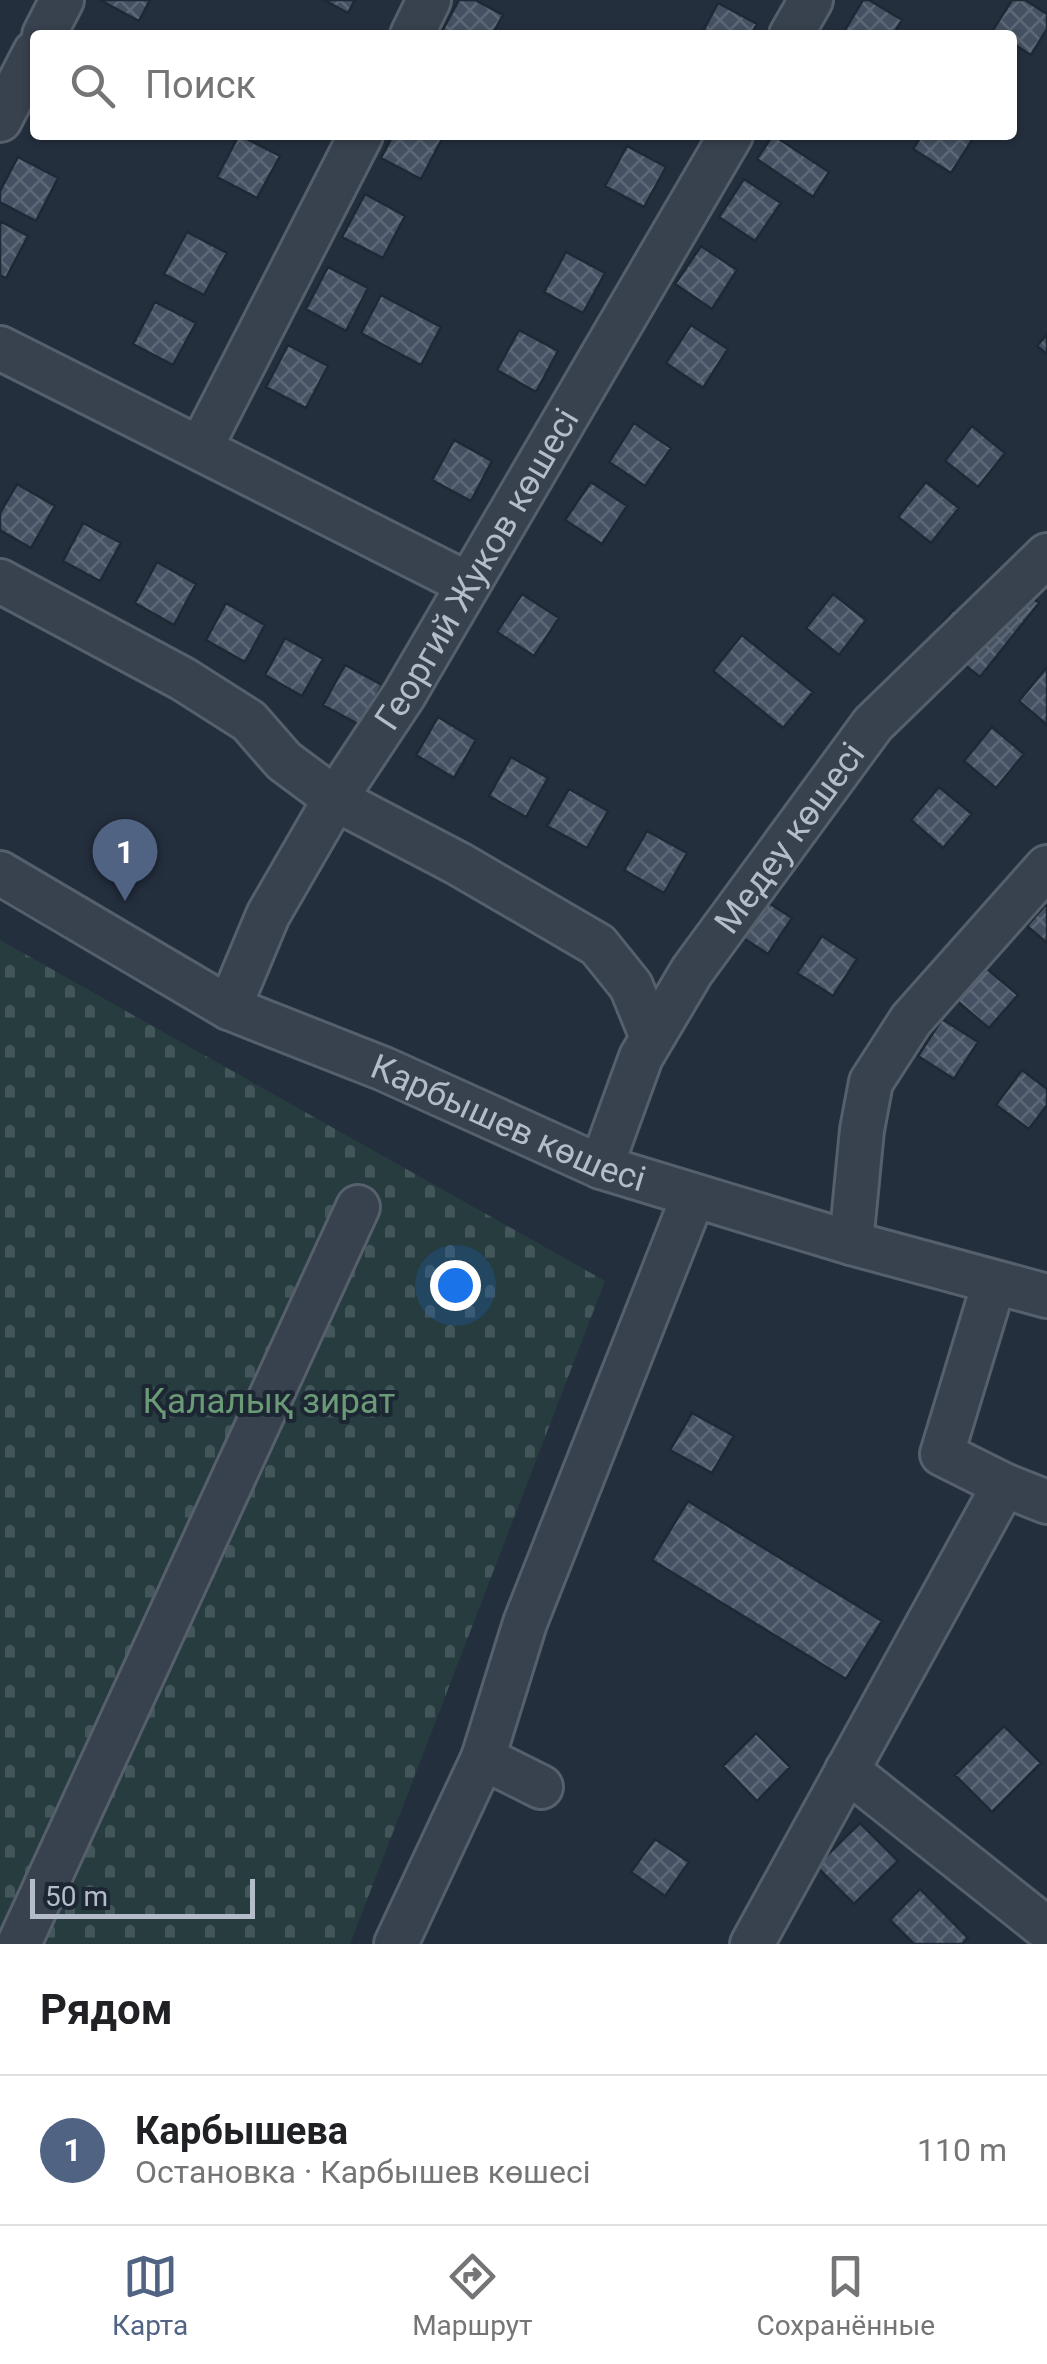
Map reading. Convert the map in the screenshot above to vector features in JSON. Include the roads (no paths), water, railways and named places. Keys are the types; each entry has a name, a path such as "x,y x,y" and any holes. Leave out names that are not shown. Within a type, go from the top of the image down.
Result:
{"street":[{"path":"47,30 62,0"},
{"path":"414,30 429,0"},
{"path":"793,30 811,0"},
{"path":"0,120 30,62"},
{"path":"201,447 357,140"},
{"name":"Георгий Жуков көшесі","path":"229,1008 268,916 335,798 404,695 728,140"},
{"path":"0,348 468,584"},
{"name":"Медеу көшесі","path":"601,1166 652,1035 692,971 872,724 1047,556"},
{"path":"0,581 183,679 249,722 284,761 335,798 598,945 631,986 652,1035"},
{"path":"851,1243 862,1130 871,1082 911,1020 1047,867"},
{"name":"Карбышев көшесі","path":"0,873 229,1008 384,1069 601,1166 693,1197 1047,1296"},
{"path":"396,1944 482,1758 525,1623 693,1197"},
{"path":"20,1944 358,1207"},
{"path":"994,1283 942,1454 1004,1486 1047,1502"},
{"path":"752,1944 1004,1486"},
{"path":"482,1758 542,1787"},
{"path":"847,1770 1047,1929"}],"place":[{"name":"Карбышева","path":"125,901"}],"park label":[{"name":"Қалалық зират","path":"269,1401"}]}
